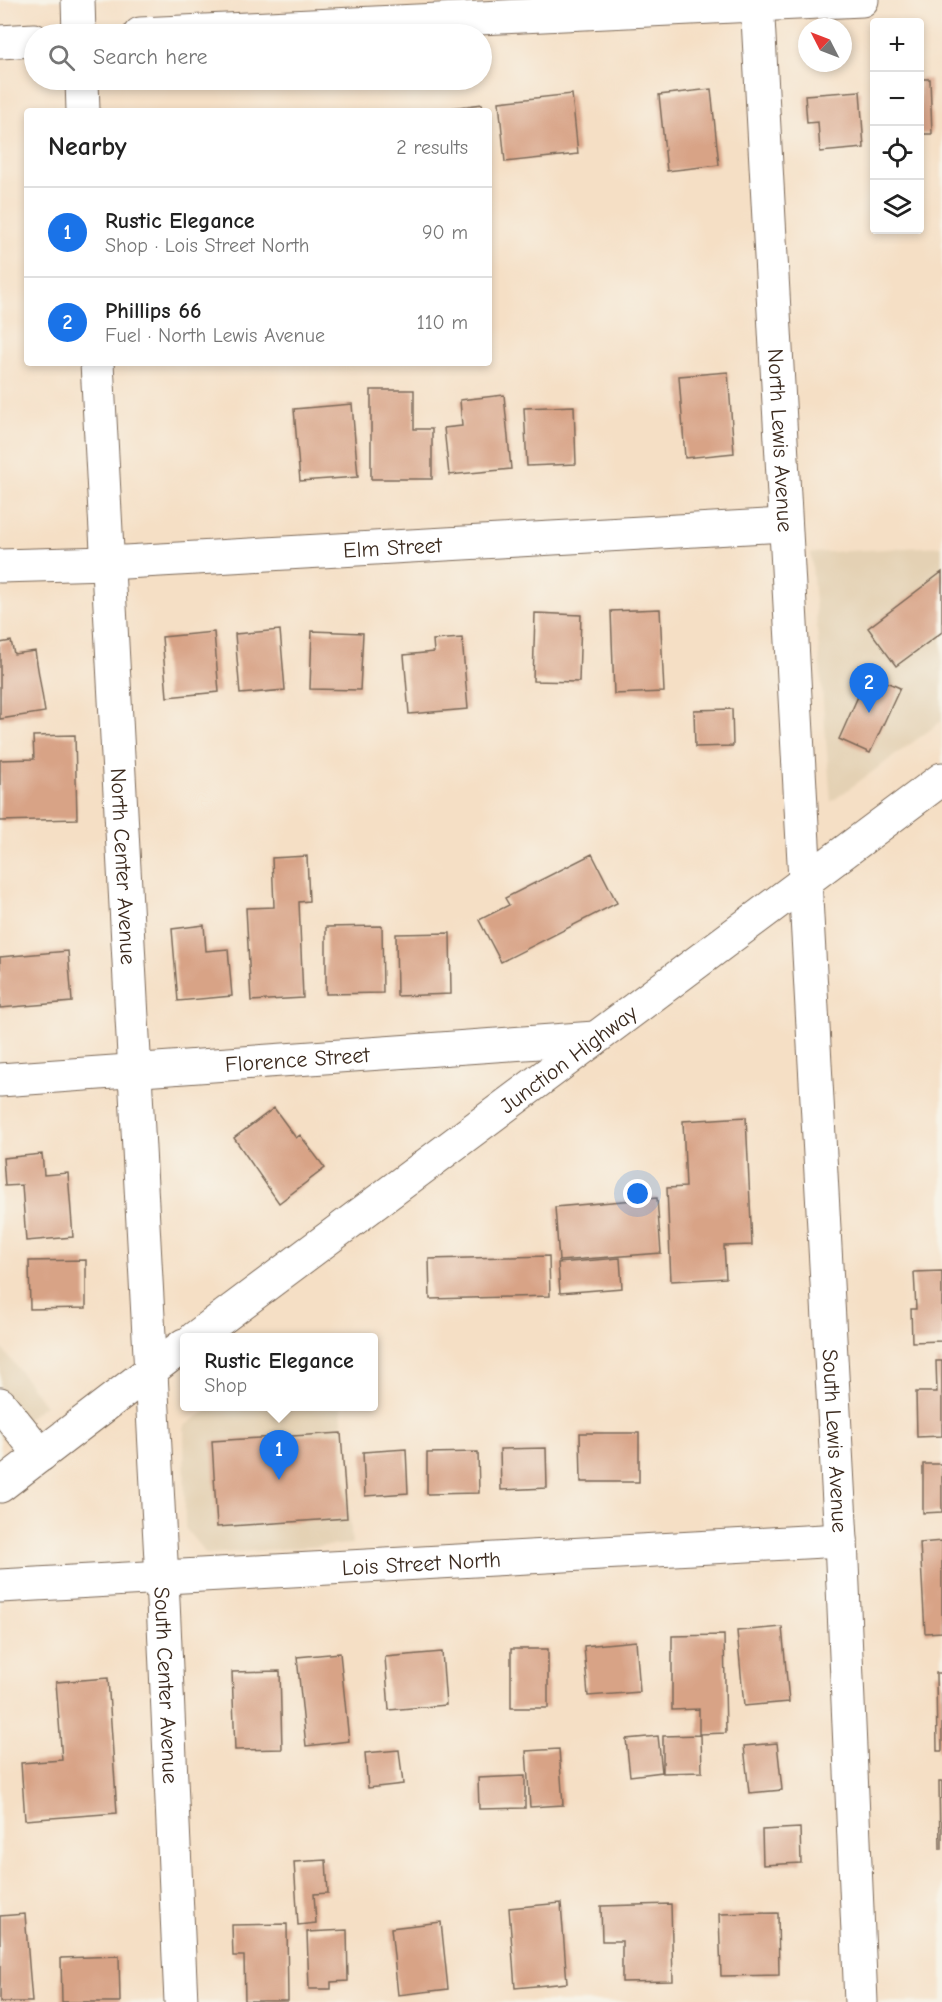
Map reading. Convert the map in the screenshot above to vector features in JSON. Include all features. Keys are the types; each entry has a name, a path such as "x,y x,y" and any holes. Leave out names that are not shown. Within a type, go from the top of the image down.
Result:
{"street":[{"path":"78,0 79,24"},
{"path":"339,24 757,3 862,0"},
{"name":"North Lewis Avenue","path":"757,3 805,881"},
{"path":"0,42 24,41"},
{"path":"82,90 83,108"},
{"name":"North Center Avenue","path":"97,366 151,1370"},
{"name":"Elm Street","path":"0,566 107,563 784,525"},
{"name":"Junction Highway","path":"202,1333 942,779"},
{"name":"South Lewis Avenue","path":"805,881 841,1540 861,2002"},
{"name":"Florence Street","path":"0,1080 595,1038"},
{"path":"0,1486 180,1348"},
{"name":"South Center Avenue","path":"151,1370 181,2002"},
{"path":"0,1404 41,1455"},
{"name":"Lois Street North","path":"0,1586 162,1579 841,1540"}],"shaded area":[{"path":"942,546 942,721 831,802 811,553"},
{"path":"0,1345 45,1405 0,1439"},
{"path":"206,1411 341,1411 352,1544 206,1554 185,1528 184,1426"}],"building":[{"path":"924,79 930,79 932,134 924,134"},
{"path":"711,89 719,165 667,171 659,95"},
{"path":"860,91 864,148 820,152 818,122 807,123 805,95"},
{"path":"572,94 578,154 505,162 499,102"},
{"path":"482,104 483,108 450,108"},
{"path":"728,372 734,453 685,458 679,376"},
{"path":"371,390 414,390 414,429 432,429 432,479 371,479"},
{"path":"504,395 511,469 449,475 444,428 462,426 460,400"},
{"path":"352,404 358,477 300,481 294,409"},
{"path":"574,406 576,464 527,466 524,408"},
{"path":"942,572 942,632 896,666 868,628"},
{"path":"660,609 664,692 614,694 611,611"},
{"path":"535,613 581,615 579,682 533,681"},
{"path":"280,630 285,690 240,694 235,634"},
{"path":"312,631 363,633 360,690 310,689"},
{"path":"214,632 219,692 167,697 162,637"},
{"path":"462,638 468,709 409,714 404,655 434,652 433,640"},
{"path":"11,641 14,654 35,651 45,712 0,719 0,643"},
{"path":"868,674 900,688 870,753 839,739"},
{"path":"732,709 733,746 695,747 694,710"},
{"path":"75,735 77,819 0,821 0,760 34,759 33,736"},
{"path":"592,854 617,903 501,962 479,920 509,905 505,898"},
{"path":"307,856 309,901 299,902 303,998 251,1001 246,908 274,907 272,858"},
{"path":"204,925 206,951 228,949 232,996 178,1001 172,929"},
{"path":"382,926 383,993 326,994 326,927"},
{"path":"450,933 451,994 397,996 396,934"},
{"path":"68,951 72,1002 0,1008 0,957"},
{"path":"274,1108 296,1138 300,1135 325,1168 279,1203 234,1138"},
{"path":"746,1117 752,1245 724,1246 726,1278 671,1281 667,1188 686,1187 683,1121"},
{"path":"42,1154 44,1175 68,1173 73,1237 26,1241 22,1185 5,1186 3,1158"},
{"path":"657,1198 661,1253 559,1261 555,1207"},
{"path":"549,1256 550,1296 430,1299 429,1259"},
{"path":"620,1258 622,1288 560,1293 558,1263"},
{"path":"86,1260 86,1308 30,1309 29,1261"},
{"path":"942,1271 942,1341 912,1342 911,1309 916,1309 914,1272"},
{"path":"936,1361 942,1361 942,1436 917,1437 916,1392 937,1392"},
{"path":"341,1433 347,1518 217,1527 212,1441"},
{"path":"580,1433 639,1433 639,1482 581,1482"},
{"path":"546,1448 547,1488 501,1490 500,1449"},
{"path":"406,1449 408,1493 365,1496 363,1452"},
{"path":"478,1452 479,1493 427,1494 427,1453"},
{"path":"923,1464 942,1464 942,1512 923,1513"},
{"path":"942,1541 942,1632 925,1633 920,1543"},
{"path":"782,1627 789,1702 744,1706 737,1631"},
{"path":"724,1635 726,1733 699,1734 699,1709 672,1710 672,1636"},
{"path":"636,1641 640,1692 588,1696 584,1646"},
{"path":"511,1649 548,1649 548,1708 511,1708"},
{"path":"442,1652 446,1705 389,1710 385,1657"},
{"path":"340,1653 349,1741 306,1746 297,1657"},
{"path":"280,1671 282,1749 235,1750 232,1672"},
{"path":"936,1673 942,1673 942,1751 937,1751"},
{"path":"108,1678 117,1813 25,1820 21,1763 62,1760 56,1682"},
{"path":"701,1735 702,1772 663,1773 663,1736"},
{"path":"658,1736 662,1772 630,1776 626,1739"},
{"path":"777,1743 782,1790 749,1793 744,1746"},
{"path":"559,1749 563,1805 530,1807 526,1751"},
{"path":"399,1750 403,1784 368,1788 365,1753"},
{"path":"525,1776 525,1808 479,1809 478,1778"},
{"path":"939,1781 942,1781 942,1849 940,1849"},
{"path":"800,1828 801,1863 763,1865 762,1830"},
{"path":"326,1860 328,1893 314,1894 316,1923 298,1925 294,1862"},
{"path":"561,1903 567,1983 515,1988 509,1908"},
{"path":"671,1904 673,1981 622,1982 622,1941 602,1941 601,1906"},
{"path":"778,1913 779,1975 721,1976 719,1914"},
{"path":"25,1914 32,2002 0,2002 0,1916"},
{"path":"441,1922 448,1989 398,1995 391,1928"},
{"path":"287,1924 288,2001 245,2001 244,1956 233,1956 232,1925"},
{"path":"347,1930 348,1981 331,1982 331,1989 309,1989 307,1932"},
{"path":"119,1956 120,2002 62,2002 61,1958"}],"place":[{"name":"Phillips 66","path":"869,713"},
{"name":"Rustic Elegance","path":"279,1480"}]}
